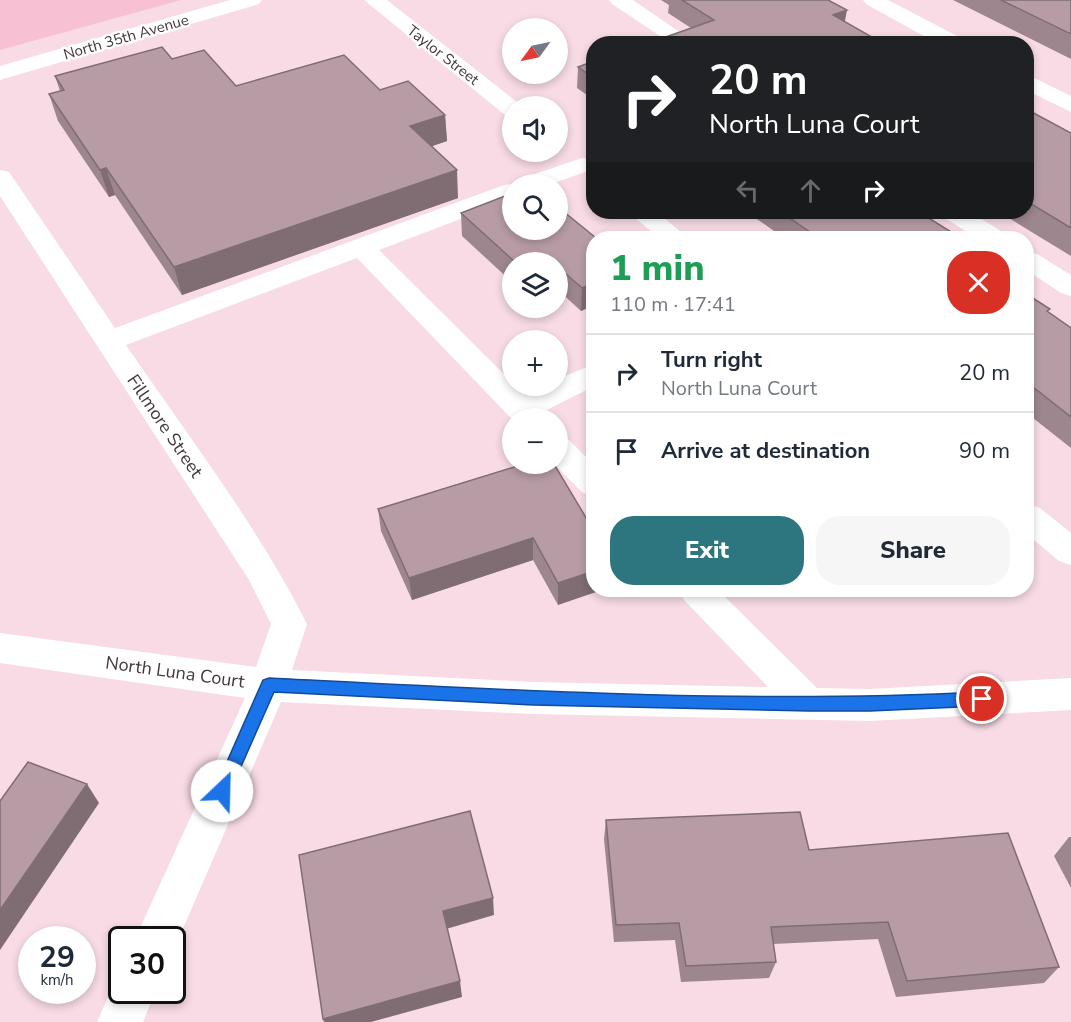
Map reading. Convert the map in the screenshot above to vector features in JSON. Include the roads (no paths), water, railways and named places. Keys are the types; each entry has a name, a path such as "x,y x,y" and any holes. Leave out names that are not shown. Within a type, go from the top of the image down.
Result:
{"street":[{"name":"North 35th Avenue","path":"0,73 252,0"},
{"name":"Taylor Street","path":"374,0 502,101"},
{"path":"619,0 675,36"},
{"path":"873,0 940,36"},
{"path":"1034,85 1071,105"},
{"path":"568,154 586,167"},
{"path":"568,174 586,170"},
{"name":"Fillmore Street","path":"0,177 262,572 289,624 269,685 162,926"},
{"path":"108,341 502,194"},
{"path":"650,219 666,231"},
{"path":"963,219 983,231"},
{"path":"361,247 519,408"},
{"path":"1034,264 1071,287"},
{"path":"535,408 586,379"},
{"path":"568,458 586,477"},
{"path":"1034,523 1071,552"},
{"path":"703,597 809,704"},
{"name":"North Luna Court","path":"0,648 269,685 533,698 870,705 1071,694"},
{"path":"120,1022 128,1004"}]}
